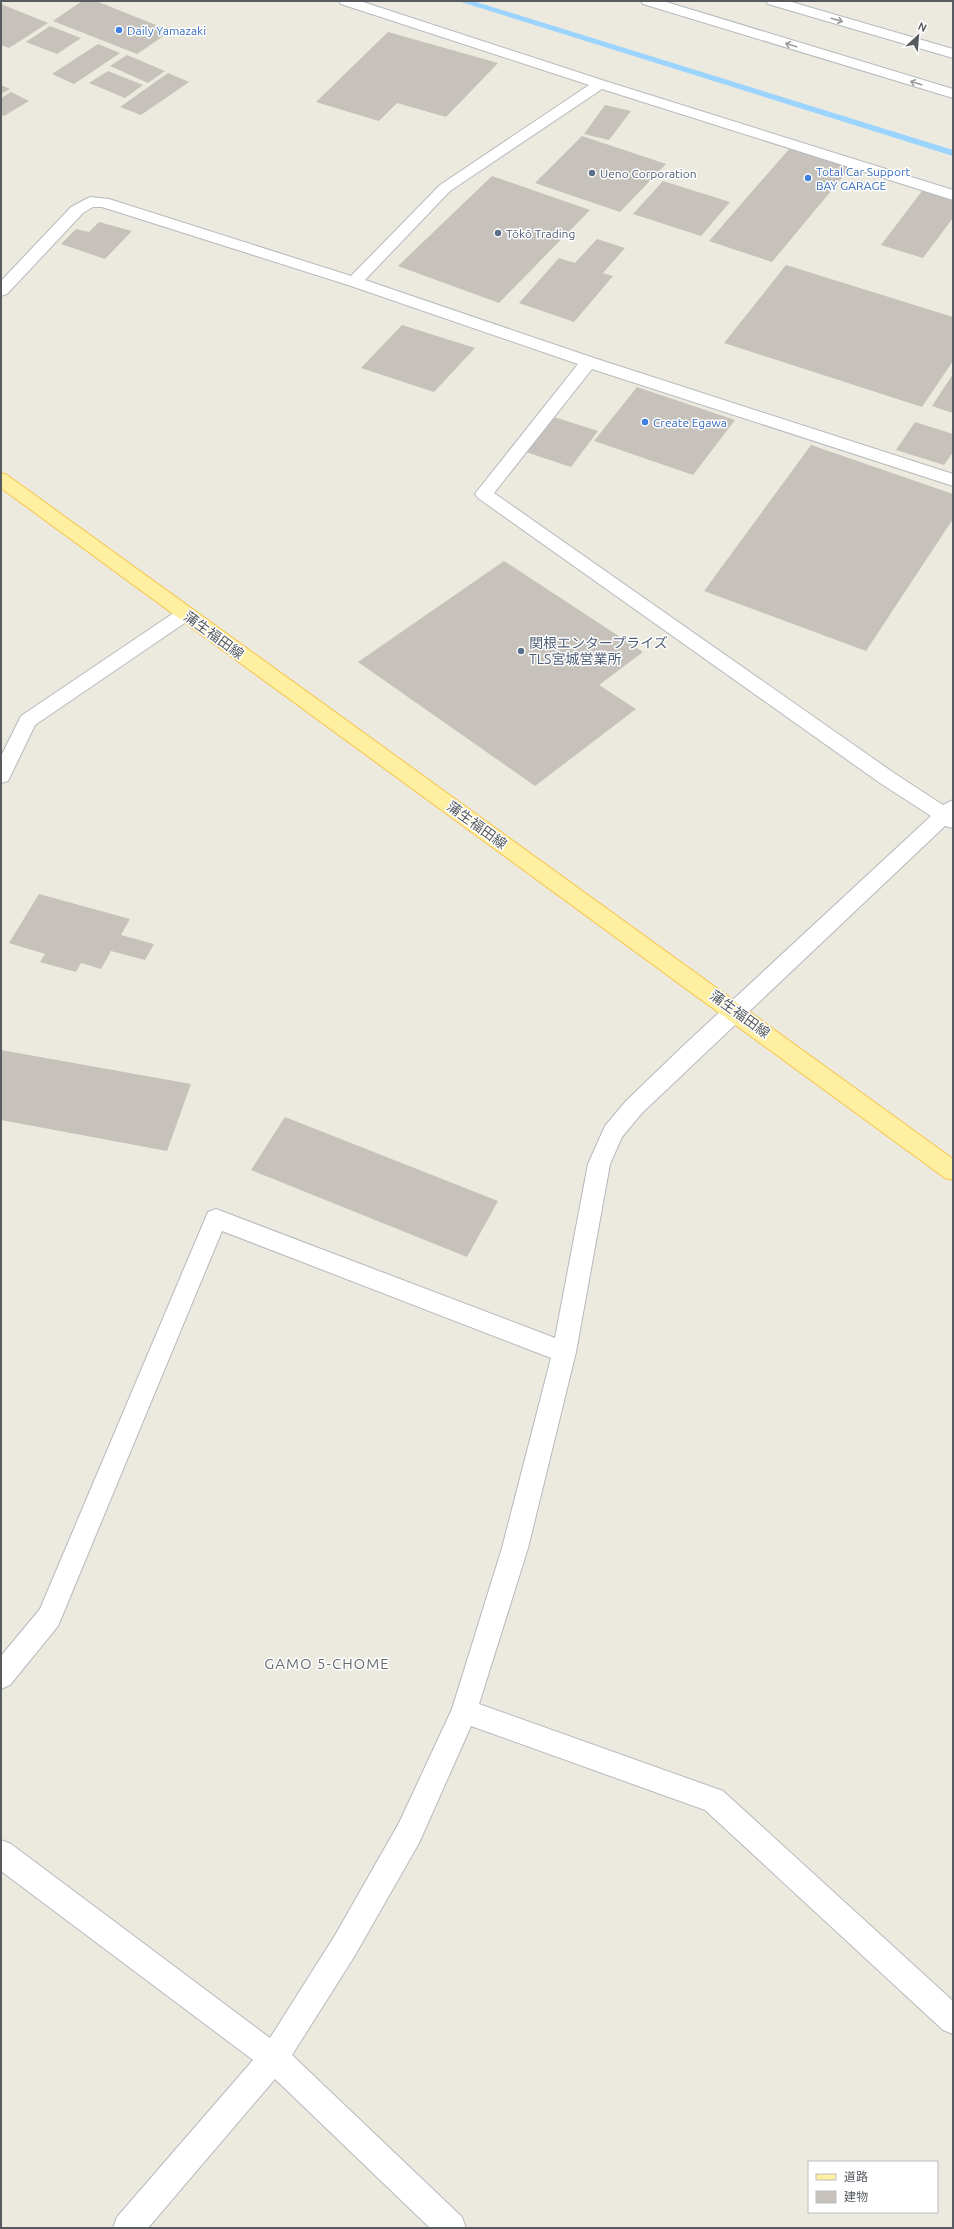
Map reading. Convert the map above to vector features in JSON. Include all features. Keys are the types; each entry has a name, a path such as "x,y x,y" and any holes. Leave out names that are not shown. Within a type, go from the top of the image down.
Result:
{"main road":[{"name":"蒲生福田線","path":"1,479 185,614 736,1011 953,1170"}],"street":[{"path":"346,1 600,84 953,195"},
{"path":"648,1 953,94"},
{"path":"773,1 953,54"},
{"path":"354,282 445,188 600,84"},
{"path":"1,291 77,210 90,202 96,201 111,204 354,282 588,362 953,480"},
{"path":"128,2228 274,2058 344,1947 409,1833 464,1711 515,1548 564,1352 600,1164 613,1132 634,1107 950,814 887,778 484,494 588,362"},
{"path":"1,776 28,721 185,614"},
{"path":"1,1676 48,1617 216,1219 564,1352"},
{"path":"464,1711 714,1800 953,2020"},
{"path":"1,1854 274,2058 450,2228"}],"building":[{"path":"82,1 96,1 171,31 137,54 53,21"},
{"path":"1,4 48,23 9,48 1,45"},
{"path":"50,26 81,38 57,54 26,42"},
{"path":"388,32 498,63 446,117 397,103 379,121 316,102"},
{"path":"98,44 120,53 74,84 52,74"},
{"path":"127,55 165,71 148,83 110,66"},
{"path":"108,71 143,85 125,98 89,83"},
{"path":"168,73 189,82 141,115 120,107"},
{"path":"1,85 10,89 1,94"},
{"path":"11,92 29,101 4,116 1,114 1,98"},
{"path":"605,105 631,111 609,140 584,134"},
{"path":"582,136 666,164 620,212 535,183"},
{"path":"790,148 851,167 772,262 709,241"},
{"path":"492,176 590,210 499,303 398,266"},
{"path":"663,181 730,202 701,236 633,214"},
{"path":"922,191 953,201 953,218 923,258 881,245"},
{"path":"99,222 132,231 105,259 61,244 76,229 89,232"},
{"path":"597,239 625,248 603,273 613,276 574,322 519,303 559,258 575,263"},
{"path":"786,265 953,317 953,361 922,407 724,343"},
{"path":"402,325 475,348 434,392 361,368"},
{"path":"953,374 953,413 932,406"},
{"path":"637,387 735,420 693,475 594,441"},
{"path":"554,417 598,431 571,467 526,452"},
{"path":"915,422 953,434 953,452 944,465 896,450"},
{"path":"811,445 953,494 953,519 866,651 704,591"},
{"path":"504,561 643,652 599,685 636,709 535,786 358,662"},
{"path":"39,894 130,919 121,935 154,944 145,960 111,951 101,969 81,963 76,972 40,962 45,954 9,943"},
{"path":"1,1050 191,1084 167,1151 1,1120"},
{"path":"285,1117 498,1201 467,1257 251,1170"}],"waterway":[{"path":"463,1 953,153"}],"place":[{"name":"Daily Yamazaki","path":"119,30"},
{"name":"Ueno Corporation","path":"592,173"},
{"name":"Total Car Support BAY GARAGE","path":"808,178"},
{"name":"Tōkō Trading","path":"498,233"},
{"name":"Create Egawa","path":"645,422"},
{"name":"関根エンタープライズ TLS宮城営業所","path":"521,651"}],"district":[{"name":"GAMO 5-CHOME","path":"327,1663"}]}
